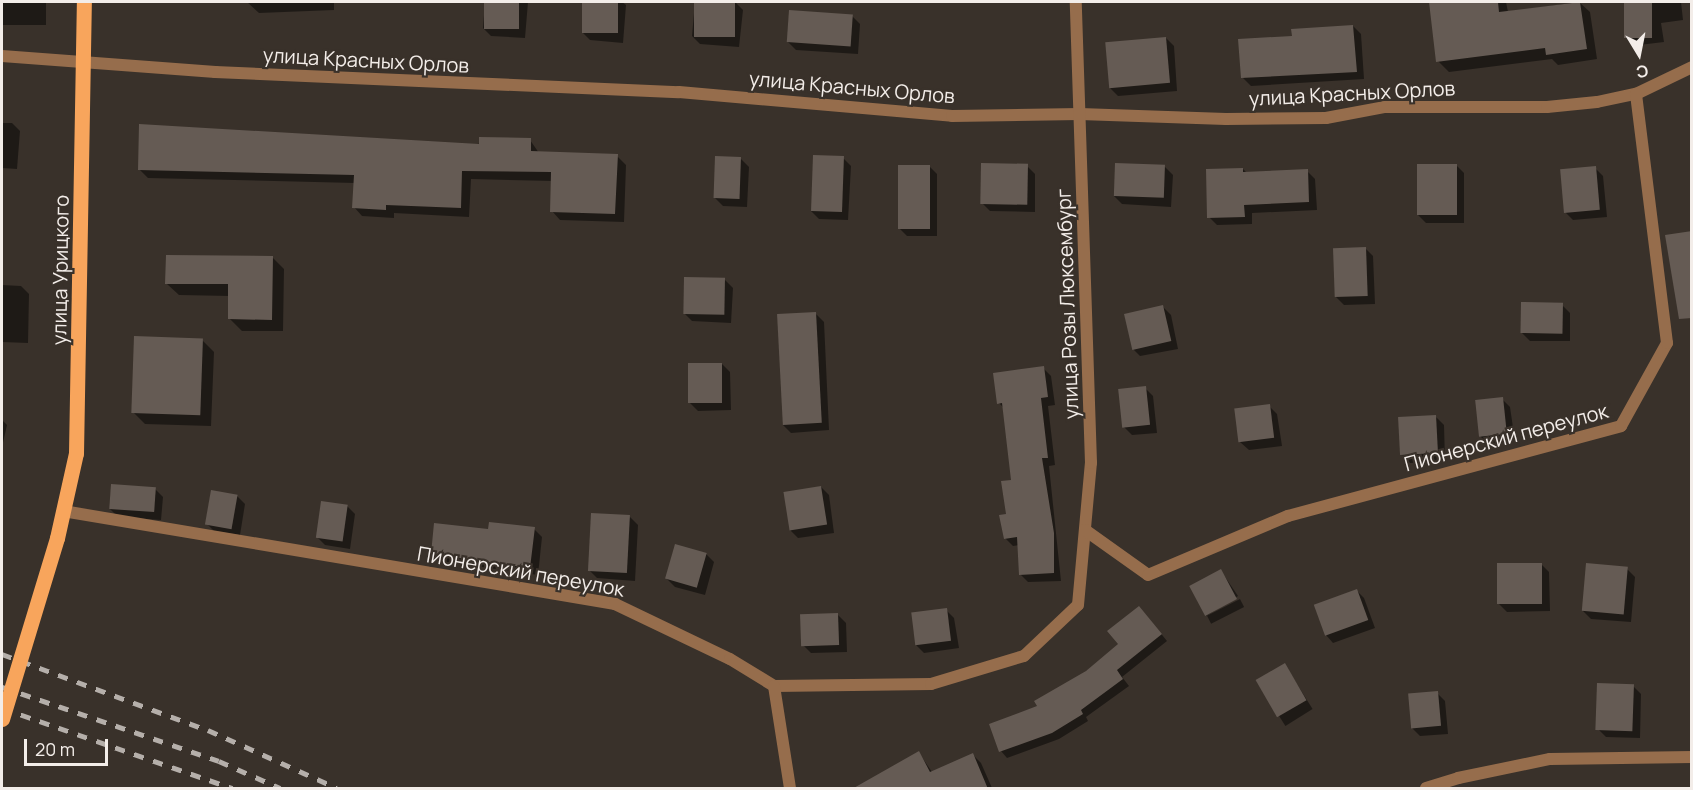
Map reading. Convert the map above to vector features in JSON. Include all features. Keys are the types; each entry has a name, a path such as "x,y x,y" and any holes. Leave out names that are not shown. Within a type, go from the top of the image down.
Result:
{"main road":[{"name":"улица Урицкого","path":"2,719 57,538 76,453 82,284 84,2"}],"street":[{"name":"улица Розы Люксембург","path":"774,686 931,684 1024,656 1078,605 1091,463 1076,2"},
{"name":"улица Красных Орлов","path":"2,56 82,60 215,72 679,92 952,116 1080,114 1326,118 1384,107 1547,107 1636,94 1692,67"},
{"name":"Пионерский переулок","path":"1085,530 1148,575 1288,516 1621,426 1667,343 1636,94"},
{"name":"Пионерский переулок","path":"63,511 615,604 730,659 774,686"},
{"path":"774,686 790,789"},
{"path":"1426,789 1458,777 1550,759 1692,757"}],"building":[{"path":"484,2 519,2 519,29 484,29"},
{"path":"582,2 618,2 618,33 582,33"},
{"path":"694,2 735,2 735,37 694,37"},
{"path":"1429,2 1498,2 1499,12 1580,2 1587,49 1546,55 1545,48 1436,62"},
{"path":"1624,2 1652,2 1652,38 1624,38"},
{"path":"789,10 853,14 851,46 787,42"},
{"path":"1353,25 1357,72 1241,78 1238,39 1292,36 1291,29"},
{"path":"1166,37 1170,83 1109,88 1105,42"},
{"path":"139,124 479,144 479,137 531,138 531,151 618,154 615,214 550,212 551,172 462,171 461,208 386,205 386,210 352,208 354,175 138,170"},
{"path":"813,155 844,156 842,212 811,211"},
{"path":"715,156 741,157 740,199 714,198"},
{"path":"981,163 1028,164 1027,205 980,204"},
{"path":"1115,163 1165,165 1164,198 1114,196"},
{"path":"1417,164 1457,164 1457,215 1417,215"},
{"path":"898,165 930,165 930,229 898,229"},
{"path":"1596,166 1600,210 1564,213 1560,169"},
{"path":"1243,168 1243,172 1308,169 1309,202 1244,205 1245,217 1207,218 1206,169"},
{"path":"1692,231 1692,318 1679,319 1665,235"},
{"path":"1366,247 1368,296 1335,297 1333,248"},
{"path":"166,255 273,256 272,320 228,319 228,284 165,284"},
{"path":"684,277 725,278 724,315 683,314"},
{"path":"1521,302 1563,303 1562,334 1520,333"},
{"path":"1163,305 1171,341 1132,350 1124,314"},
{"path":"816,312 822,423 783,425 777,314"},
{"path":"134,336 203,338 200,415 131,413"},
{"path":"688,363 722,363 722,403 688,403"},
{"path":"1044,366 1048,397 1041,398 1048,458 1042,458 1054,533 1054,573 1019,575 1017,537 1004,539 999,515 1006,514 1001,481 1011,480 1002,403 997,404 993,373"},
{"path":"1146,386 1150,425 1122,428 1118,389"},
{"path":"1503,397 1507,434 1479,437 1475,400"},
{"path":"1270,404 1274,438 1238,442 1234,408"},
{"path":"1436,415 1438,453 1400,455 1398,417"},
{"path":"111,484 156,487 154,512 109,509"},
{"path":"821,486 827,525 790,530 783,492"},
{"path":"211,490 238,495 232,529 205,524"},
{"path":"321,501 348,505 343,541 316,538"},
{"path":"591,513 630,515 627,573 588,571"},
{"path":"489,522 535,527 530,568 431,554 434,523 488,529"},
{"path":"675,544 707,553 697,588 665,579"},
{"path":"1497,563 1542,563 1542,604 1497,604"},
{"path":"1586,563 1628,567 1624,614 1582,611"},
{"path":"1221,569 1237,599 1205,616 1189,586"},
{"path":"1357,589 1368,620 1325,636 1314,605"},
{"path":"1139,606 1162,634 1117,670 1123,679 1081,710 1083,714 1052,733 999,752 989,724 1037,706 1034,701 1086,671 1118,644 1107,631"},
{"path":"947,608 951,641 915,645 911,612"},
{"path":"838,613 839,645 801,646 800,614"},
{"path":"1285,663 1306,700 1277,717 1256,680"},
{"path":"1597,683 1634,684 1632,731 1595,730"},
{"path":"1438,691 1441,726 1411,728 1408,694"},
{"path":"919,751 930,772 973,753 988,789 852,789"}],"railway":[{"path":"2,654 208,730 337,788"},
{"path":"2,687 219,761 280,788"},
{"path":"2,708 232,788"}]}
